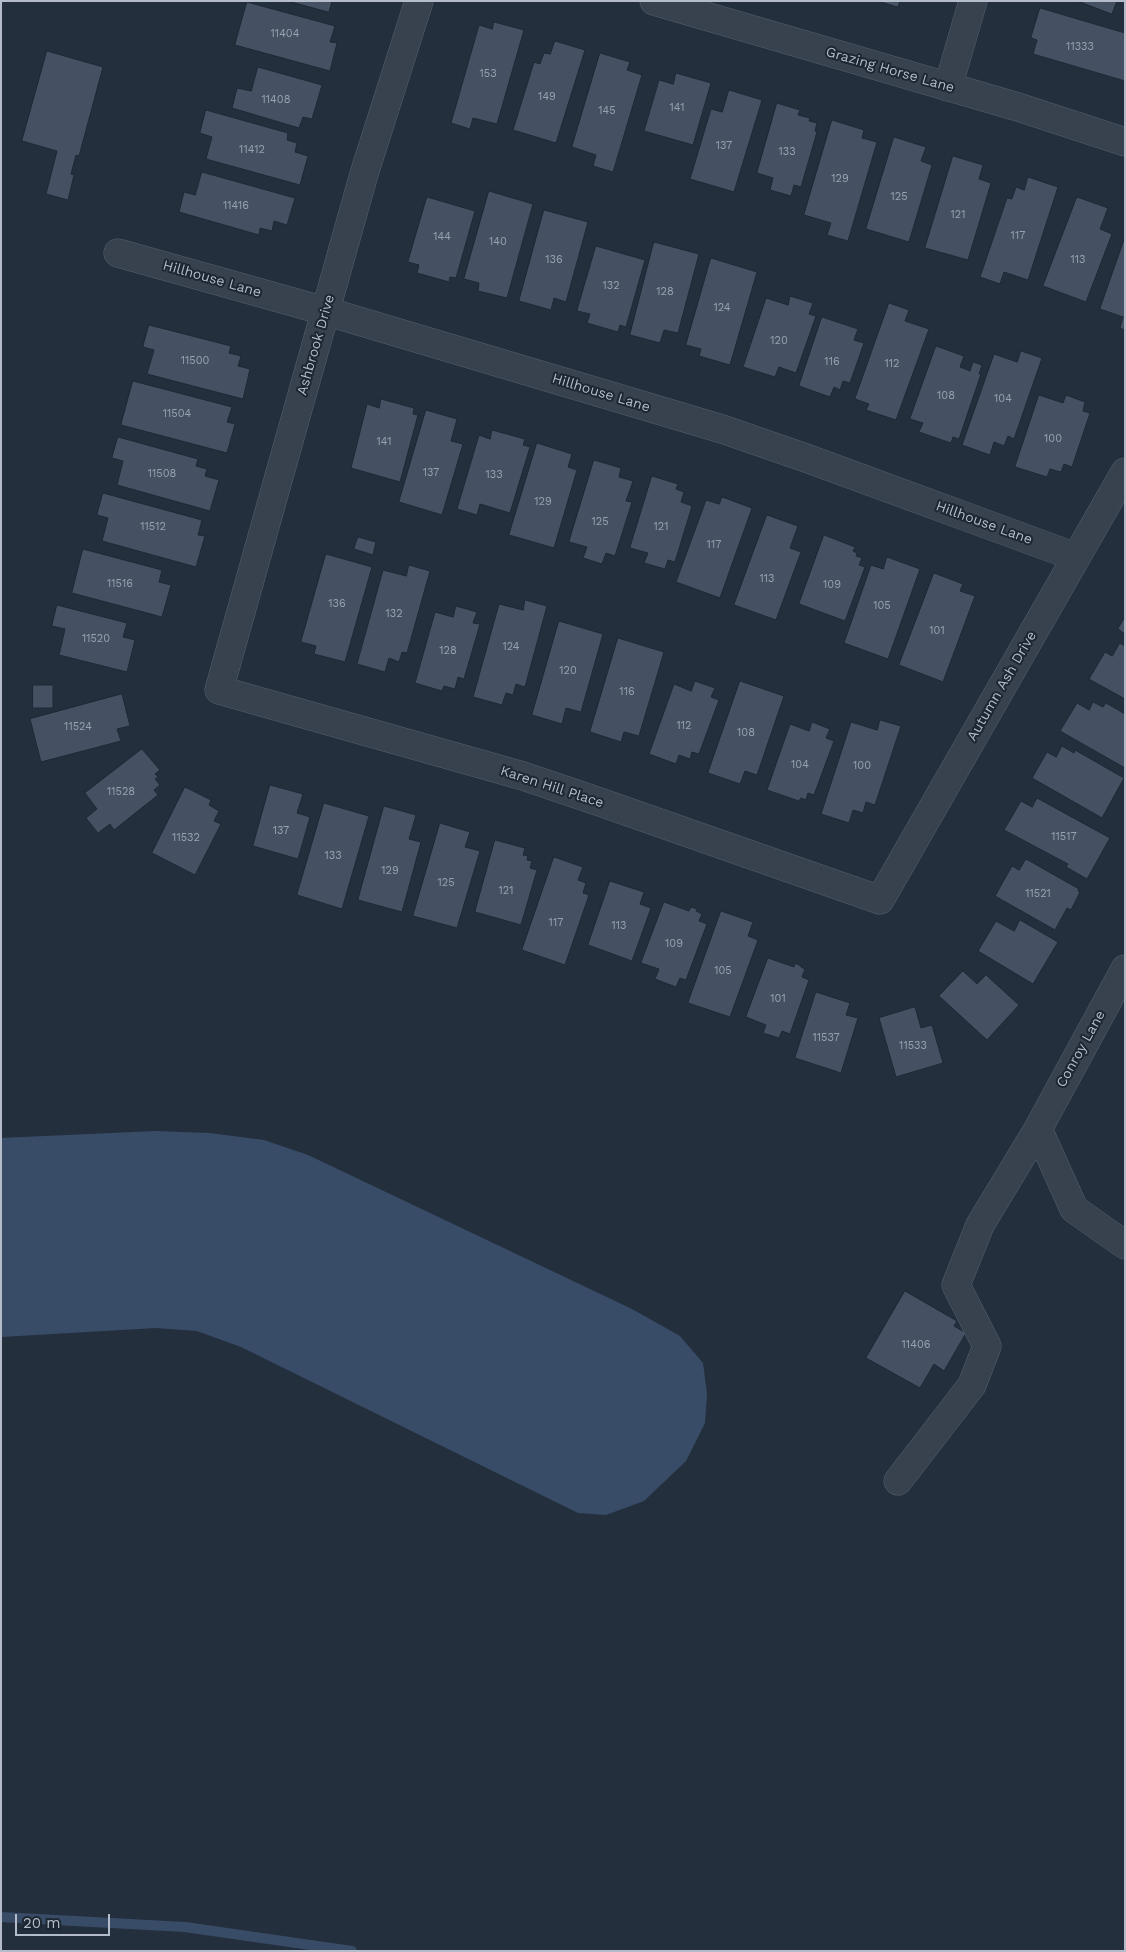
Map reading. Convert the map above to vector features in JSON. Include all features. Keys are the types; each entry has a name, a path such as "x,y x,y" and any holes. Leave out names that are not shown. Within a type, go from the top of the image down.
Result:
{"street":[{"name":"Ashbrook Drive","path":"219,690 364,174 418,1"},
{"name":"Grazing Horse Lane","path":"654,1 948,86 1125,142"},
{"path":"948,86 973,1"},
{"name":"Hillhouse Lane","path":"118,253 326,311 722,429 815,461 1076,557"},
{"name":"Autumn Ash Drive","path":"880,900 1125,472"},
{"name":"Karen Hill Place","path":"219,690 523,776 880,900"},
{"name":"Conroy Lane","path":"898,1481 972,1385 987,1346 956,1285 980,1224 1038,1129 1125,969"},
{"path":"1038,1129 1074,1209 1125,1245"}],"water":[{"path":"156,1131 209,1133 264,1140 308,1155 632,1309 680,1336 703,1363 707,1394 705,1423 686,1461 644,1501 606,1515 578,1513 241,1347 197,1331 156,1328 1,1337 1,1138"}],"building":[{"path":"288,1 332,1 329,12"},
{"path":"878,1 900,1 898,7"},
{"path":"1078,1 1117,1 1112,14"},
{"path":"247,2 335,26 330,42 337,43 330,71 235,45"},
{"path":"1040,8 1125,33 1125,81 1033,54 1037,40 1031,38"},
{"path":"494,22 524,30 497,124 473,118 470,129 451,123 479,25 492,29"},
{"path":"555,41 585,50 556,143 513,130 534,62 540,64 544,53 550,54"},
{"path":"47,51 103,67 79,156 76,155 71,174 74,175 68,200 46,194 57,151 22,141"},
{"path":"600,53 630,62 627,70 642,75 613,172 593,166 596,155 572,147"},
{"path":"258,67 322,85 312,119 303,117 299,128 232,108 237,88 251,91"},
{"path":"676,73 711,83 693,145 644,131 659,80 673,84"},
{"path":"729,90 762,100 734,192 690,179 711,109 722,112"},
{"path":"777,103 800,110 798,115 810,118 809,121 817,123 815,131 817,132 801,187 794,185 791,196 770,190 773,178 757,173"},
{"path":"206,110 288,133 287,140 297,143 295,152 308,156 300,185 206,159 212,137 200,133"},
{"path":"832,120 864,130 862,138 877,142 848,241 827,235 831,223 804,215"},
{"path":"894,137 926,147 921,161 932,165 909,242 866,229"},
{"path":"953,156 983,165 979,179 991,183 968,260 925,248"},
{"path":"202,172 295,198 287,225 274,221 272,231 260,228 259,235 179,212 184,192 195,195"},
{"path":"1028,177 1058,187 1028,280 1004,272 1000,284 980,277 1007,198 1012,199 1016,187 1024,190"},
{"path":"489,191 533,204 507,298 478,291 479,283 464,279"},
{"path":"427,197 475,211 456,278 450,277 449,282 417,273 419,265 408,262"},
{"path":"1077,197 1108,208 1100,229 1112,234 1086,302 1043,286"},
{"path":"544,210 588,222 566,302 554,298 551,310 519,301"},
{"path":"1125,237 1125,330 1120,328 1123,317 1100,309"},
{"path":"654,242 699,254 678,333 664,330 660,343 630,335"},
{"path":"596,246 645,260 626,327 620,325 618,332 587,323 590,314 577,311"},
{"path":"711,258 757,272 730,365 699,356 701,349 686,345"},
{"path":"790,296 813,303 809,314 816,316 796,373 779,367 775,377 743,367 766,298 788,305"},
{"path":"889,303 909,310 905,321 929,329 896,420 866,410 869,404 855,399"},
{"path":"822,317 858,329 854,340 864,343 850,383 843,381 840,390 834,387 830,397 799,386"},
{"path":"149,325 231,346 229,353 241,356 238,366 250,369 243,399 147,374 154,350 143,347"},
{"path":"936,346 964,356 960,367 970,371 973,362 982,365 979,374 981,374 959,439 953,437 951,443 919,432 923,423 910,419"},
{"path":"1021,351 1042,358 1014,439 1008,436 1004,446 994,442 990,455 962,445 994,354 1017,362"},
{"path":"133,381 232,407 227,422 235,424 227,453 121,425"},
{"path":"1039,395 1063,403 1066,395 1085,402 1083,411 1090,413 1072,467 1064,464 1061,472 1050,469 1047,477 1015,467"},
{"path":"381,399 414,408 413,414 418,415 400,482 351,468 367,404 379,408"},
{"path":"426,410 457,419 451,441 463,444 442,515 399,502"},
{"path":"492,430 525,439 523,445 530,447 510,513 480,504 477,515 457,509 479,435 490,439"},
{"path":"118,437 198,459 196,466 207,469 205,476 219,480 210,511 117,485 123,461 112,458"},
{"path":"537,443 572,454 568,467 577,470 554,548 509,535"},
{"path":"594,460 621,468 619,477 633,481 626,501 632,502 615,556 606,553 602,564 583,558 587,547 569,542"},
{"path":"652,476 678,484 676,489 684,492 681,502 692,506 675,562 668,560 665,569 644,563 648,553 630,548"},
{"path":"103,493 202,520 198,535 205,536 196,567 102,541 108,518 97,515"},
{"path":"722,497 752,508 720,598 676,582 706,500 719,504"},
{"path":"767,515 798,526 790,548 801,552 776,620 734,605"},
{"path":"824,535 855,547 853,551 857,553 856,556 862,558 859,565 865,567 845,621 799,604"},
{"path":"358,537 376,542 373,555 354,549"},
{"path":"83,549 162,570 159,582 171,585 162,617 72,593"},
{"path":"326,554 372,567 345,662 314,654 316,646 301,642"},
{"path":"887,557 920,569 888,659 844,643 871,565 883,569"},
{"path":"409,565 430,571 407,653 402,652 399,662 389,658 385,672 357,664 383,570 406,576"},
{"path":"934,573 963,584 960,591 975,596 943,682 899,665"},
{"path":"525,600 547,606 525,687 516,684 513,695 506,693 502,705 473,697 499,604 523,610"},
{"path":"57,605 127,623 123,637 135,640 127,672 59,655 65,629 52,626"},
{"path":"456,606 477,612 473,623 480,624 464,679 458,677 455,689 444,686 442,691 415,683 435,612 453,617"},
{"path":"1125,617 1125,634 1118,629"},
{"path":"559,621 603,634 581,712 566,708 562,724 532,715"},
{"path":"618,638 664,652 639,736 624,732 621,742 590,732"},
{"path":"1120,643 1125,646 1125,699 1089,679 1105,652 1112,656"},
{"path":"695,681 715,688 711,697 719,700 699,754 692,752 690,759 679,755 676,764 649,754 674,684 691,691"},
{"path":"740,681 784,696 757,775 745,771 740,784 708,773"},
{"path":"33,685 53,685 53,708 33,708"},
{"path":"122,694 130,726 117,729 121,741 41,762 30,719"},
{"path":"1093,702 1103,707 1106,703 1125,714 1125,768 1060,731 1077,703 1089,710"},
{"path":"880,720 901,726 875,805 866,802 863,813 853,810 849,823 821,814 851,722 877,730"},
{"path":"812,722 830,729 826,738 834,741 814,795 808,793 806,800 801,798 799,801 767,790 790,724 809,731"},
{"path":"1062,746 1074,753 1075,750 1124,778 1102,818 1032,778 1047,752 1056,757"},
{"path":"142,749 160,770 155,774 158,777 155,779 160,785 154,790 158,795 114,830 110,824 98,833 86,818 97,809 85,793"},
{"path":"270,785 303,794 297,813 310,817 298,859 253,846"},
{"path":"185,787 211,800 209,805 219,811 214,821 221,824 195,875 152,853"},
{"path":"1037,798 1110,838 1087,879 1066,867 1068,864 1004,830 1021,801 1032,807"},
{"path":"324,803 369,816 342,909 297,895"},
{"path":"384,806 416,815 409,839 421,842 402,912 358,900"},
{"path":"440,823 470,832 465,847 480,851 457,928 413,916"},
{"path":"495,840 525,848 523,855 528,856 527,860 532,861 530,868 537,870 521,925 475,912"},
{"path":"554,857 583,867 578,880 586,883 583,893 589,895 565,965 522,950"},
{"path":"1026,859 1079,889 1078,891 1080,892 1071,910 1067,908 1055,930 995,896 1012,866 1019,870"},
{"path":"610,881 644,892 640,904 651,908 632,961 588,945"},
{"path":"664,902 689,911 691,907 697,909 696,911 702,914 699,921 707,924 686,980 680,978 676,987 655,979 659,969 641,963"},
{"path":"721,911 753,922 748,936 758,940 730,1017 688,1003"},
{"path":"1020,920 1058,942 1033,984 978,951 996,921 1014,931"},
{"path":"768,958 794,967 795,963 801,966 805,969 802,977 809,980 790,1034 782,1031 779,1038 763,1033 766,1025 746,1017"},
{"path":"963,971 977,984 986,975 1019,1005 987,1040 939,996"},
{"path":"816,992 850,1003 846,1015 858,1018 841,1073 795,1058"},
{"path":"915,1007 921,1028 932,1025 943,1063 896,1077 879,1018"},
{"path":"905,1291 957,1321 954,1326 966,1333 944,1371 934,1364 920,1388 866,1358"}],"waterway":[{"path":"1,1917 185,1927 352,1951"}]}
